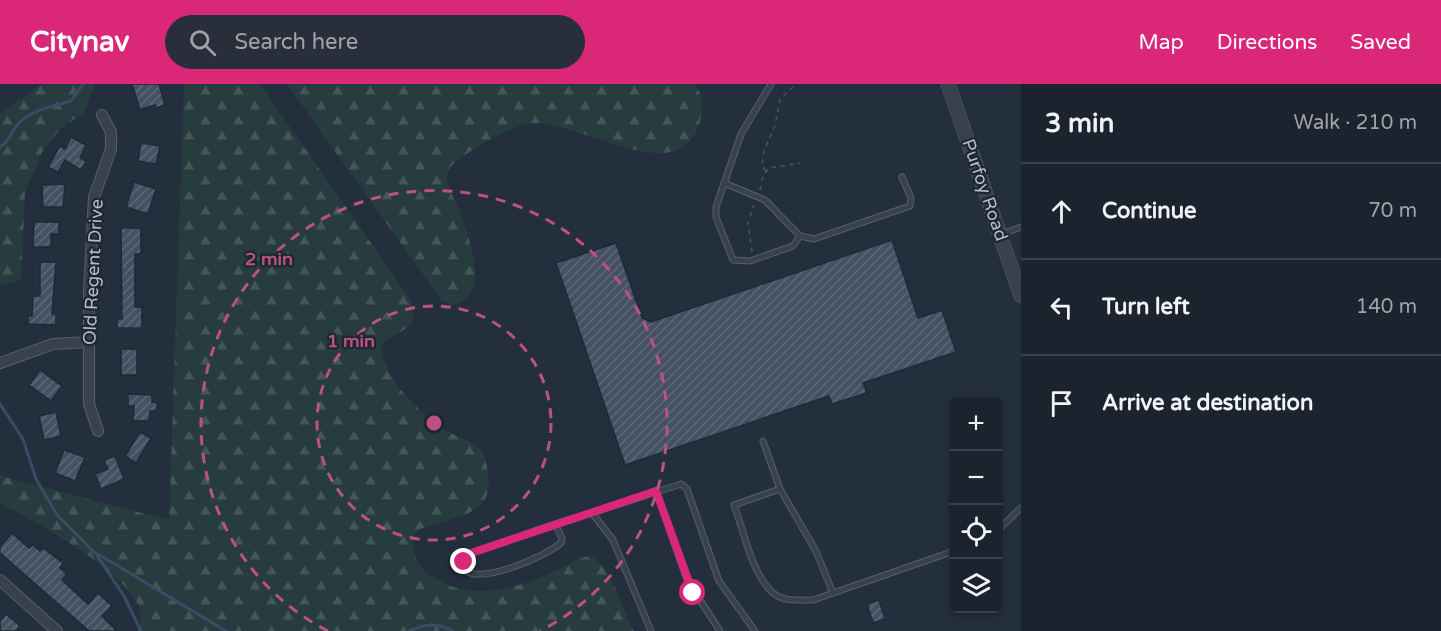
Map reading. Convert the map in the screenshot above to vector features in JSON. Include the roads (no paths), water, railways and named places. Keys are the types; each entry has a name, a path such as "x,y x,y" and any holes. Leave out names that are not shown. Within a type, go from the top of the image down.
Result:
{"street":[{"name":"Purfoy Road","path":"948,84 1021,296"},
{"name":"Old Regent Drive","path":"98,431 89,405 89,342 94,197 111,148 111,132 102,116"},
{"path":"0,363 53,344 89,342"},
{"path":"0,580 57,631"}],"lane":[{"path":"771,84 741,134 716,207 716,217 733,260 750,261 793,246 800,236"},
{"path":"724,183 765,200 800,236 814,239 910,207 911,198 902,177"},
{"path":"1000,235 1021,227"},
{"path":"763,441 780,489 816,551 833,593"},
{"path":"555,524 561,543 544,554 498,571 472,574 465,570 464,562 468,554 555,524 677,484 685,486 719,581 755,631"},
{"path":"780,489 734,505 759,572 773,593 790,600 813,600 949,553"},
{"path":"656,491 689,586 720,631"},
{"path":"1003,526 1021,508"},
{"path":"592,513 614,540 651,631"}],"waterway":[{"path":"0,147 17,125 26,118 45,108 71,101 83,84"},
{"path":"0,404 23,439 36,479 57,515 96,554 124,596 141,631"},
{"path":"98,554 226,631"},
{"path":"409,631 431,625 453,631"}]}
